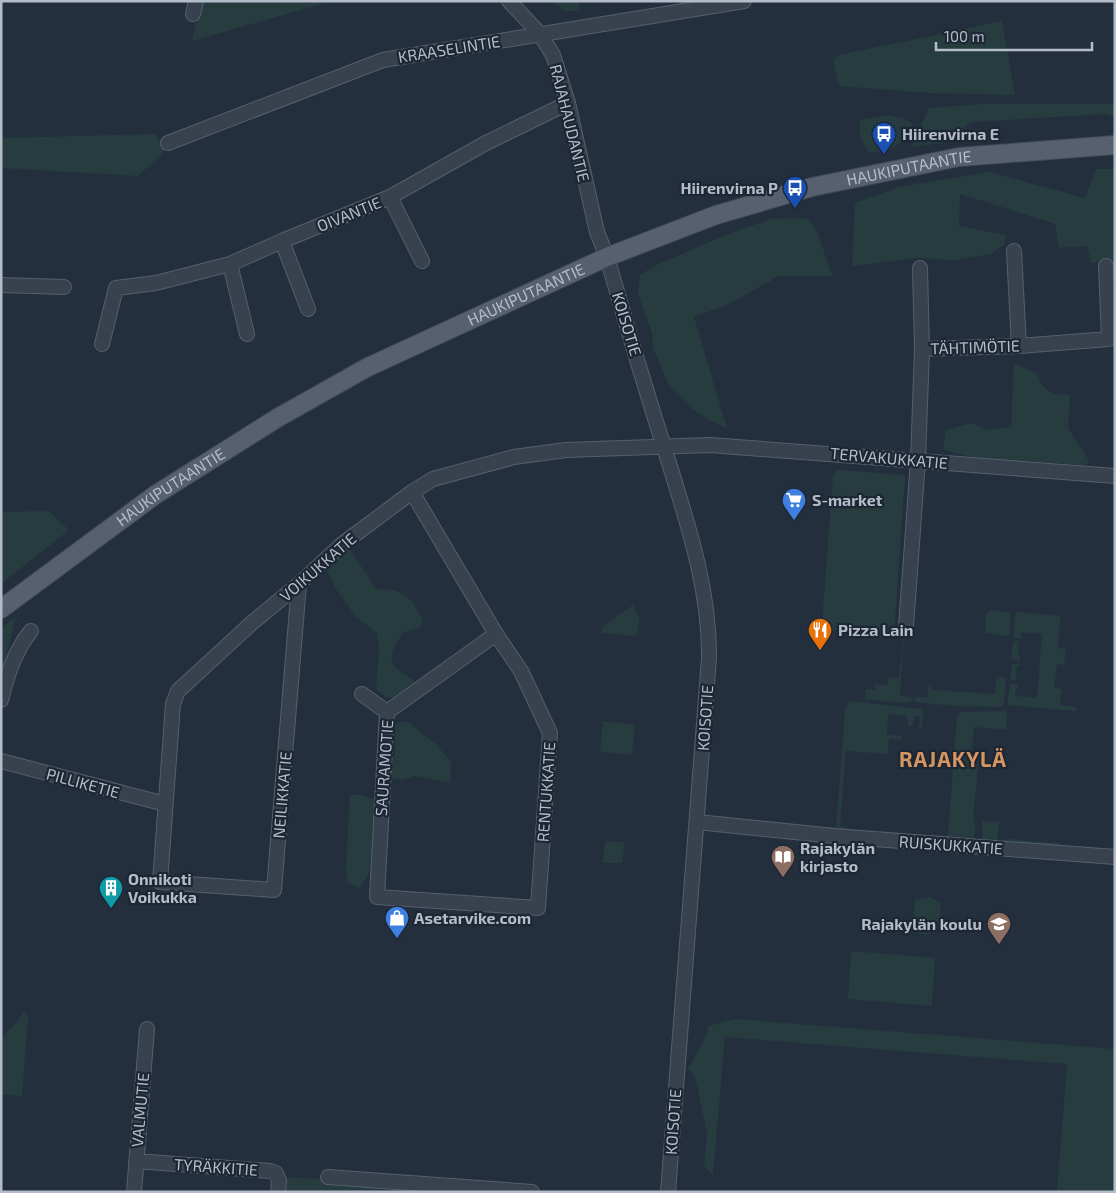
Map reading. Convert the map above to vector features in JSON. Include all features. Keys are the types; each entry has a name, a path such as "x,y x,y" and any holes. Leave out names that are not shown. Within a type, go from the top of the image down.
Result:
{"main road":[{"name":"HAUKIPUTAANTIE","path":"1,609 155,494 279,417 368,367 606,257 716,215 812,187 960,157 1115,144"}],"street":[{"name":"RAJAHAUDANTIE","path":"509,1 540,34 553,55 568,103 597,232 606,257"},
{"name":"KRAASELINTIE","path":"168,143 383,60 744,1"},
{"name":"OIVANTIE","path":"102,344 116,288 156,283 230,264 390,197 486,143 568,103"},
{"path":"390,197 422,261"},
{"path":"282,241 308,309"},
{"path":"1014,251 1019,346"},
{"name":"KOISOTIE","path":"606,257 694,548 705,596 708,620 709,658 668,1192"},
{"path":"230,264 247,334"},
{"name":"TÄHTIMÖTIE","path":"906,627 918,460 922,349 1019,346 1109,339 1106,266"},
{"path":"920,268 922,349"},
{"path":"1,285 64,288"},
{"name":"TERVAKUKKATIE","path":"663,446 720,445 1115,476"},
{"name":"VOIKUKKATIE","path":"160,882 173,704 178,691 341,545 412,492 433,479 514,457 566,450 663,446"},
{"name":"RENTUKKATIE","path":"377,897 538,908 550,733 521,671 496,634 412,492"},
{"name":"NEILIKKATIE","path":"160,882 274,890 299,584"},
{"path":"1,700 18,651 30,631"},
{"name":"SAURAMOTIE","path":"377,897 387,712 496,634"},
{"path":"362,694 387,712"},
{"name":"PILLIKETIE","path":"1,761 165,804"},
{"name":"RUISKUKKATIE","path":"697,822 834,836 1115,857"},
{"name":"VALMUTIE","path":"134,1192 147,1029"},
{"name":"TYRÄKKITIE","path":"136,1161 270,1171 276,1173 279,1181 278,1192"},
{"path":"328,1177 387,1186 532,1192"}],"green space":[{"path":"202,1 332,1 192,41"},
{"path":"551,1 579,1 580,11 565,11"},
{"path":"1002,21 1015,95 930,93 839,86 833,61 839,55"},
{"path":"983,104 1115,104 1115,117 1104,114 971,122 943,143 911,147 929,108"},
{"path":"887,115 905,119 913,124 903,139 895,146 868,153 860,135 860,120"},
{"path":"155,134 165,151 138,176 1,168 1,138"},
{"path":"1096,169 1115,169 1115,267 1109,261 1091,263 1087,246 1059,248 1055,224 960,194 959,226 1006,235 1004,244 991,254 955,260 914,258 852,266 855,203 899,187 989,172 1085,198"},
{"path":"797,218 809,220 817,231 832,276 779,276 727,305 694,317 727,428 709,420 691,408 669,386 653,348 652,333 638,294 640,275 654,266 728,234 771,219"},
{"path":"1014,363 1038,374 1040,383 1052,394 1070,395 1068,428 1088,459 1088,464 976,458 943,450 946,430 972,423 986,430 1011,427"},
{"path":"836,471 901,475 905,477 894,636 891,638 849,636 843,631 826,629 822,623 833,476"},
{"path":"49,511 69,530 1,584 1,512"},
{"path":"349,549 377,589 386,589 406,596 415,605 423,620 419,628 404,632 394,646 391,658 394,666 418,684 399,698 385,697 376,689 379,649 377,633 356,617 336,589 325,568 335,555"},
{"path":"633,605 640,619 636,636 601,633 602,627"},
{"path":"991,610 1011,613 1009,636 985,633 986,614"},
{"path":"1015,613 1060,616 1058,648 1066,649 1064,665 1057,664 1054,688 1062,689 1060,705 1076,707 1077,710 1007,705 1010,684 1018,684 1015,696 1037,698 1042,634 1021,632 1022,638 1013,638"},
{"path":"16,617 1,681 1,628"},
{"path":"904,635 900,695 913,697 912,702 903,703 865,699 866,689 875,690 875,684 887,685 889,677 899,678"},
{"path":"1013,641 1019,641 1018,656 1020,656 1020,661 1011,659"},
{"path":"1012,664 1020,664 1020,666 1017,666 1016,680 1018,681 1010,680"},
{"path":"997,676 1006,678 1002,707 955,706 915,702 915,697 927,697 929,683 932,690 995,694"},
{"path":"851,701 922,709 923,712 922,728 919,727 920,716 914,716 913,726 908,726 907,716 888,714 887,735 902,736 901,740 889,739 888,754 846,751 840,826 846,827 845,831 837,830 836,827 845,710 847,704"},
{"path":"1005,711 1007,713 1006,730 974,727 971,757 979,757 979,761 973,816 975,831 972,840 948,838 957,717 961,712"},
{"path":"407,721 437,745 451,763 450,783 414,776 402,780 390,778 395,753 395,724"},
{"path":"603,721 635,725 632,755 600,752"},
{"path":"350,795 362,795 376,800 373,863 366,879 358,888 347,882 346,867"},
{"path":"982,821 999,822 997,843 982,841"},
{"path":"1007,839 1059,843 1061,846 1002,842"},
{"path":"605,841 625,842 622,863 603,863"},
{"path":"930,897 941,903 939,928 926,935 912,931 915,900"},
{"path":"851,951 935,958 932,1006 848,999"},
{"path":"25,1011 28,1017 22,1096 1,1094 1,1040"},
{"path":"735,1019 1115,1049 1115,1192 1057,1192 1067,1064 725,1037 713,1175 704,1166 707,1133 695,1076 688,1069 706,1036 708,1026"},
{"path":"284,1178 373,1183 381,1192 281,1192"}],"place":[{"name":"Hiirenvirna E","path":"884,155"},
{"name":"Hiirenvirna P","path":"795,209"},
{"name":"S-market","path":"794,521"},
{"name":"Pizza Lain","path":"820,651"},
{"name":"Rajakylän kirjasto","path":"783,878"},
{"name":"Onnikoti Voikukka","path":"111,909"},
{"name":"Asetarvike.com","path":"397,939"},
{"name":"Rajakylän koulu","path":"999,945"}],"district":[{"name":"RAJAKYLÄ","path":"953,760"}]}
